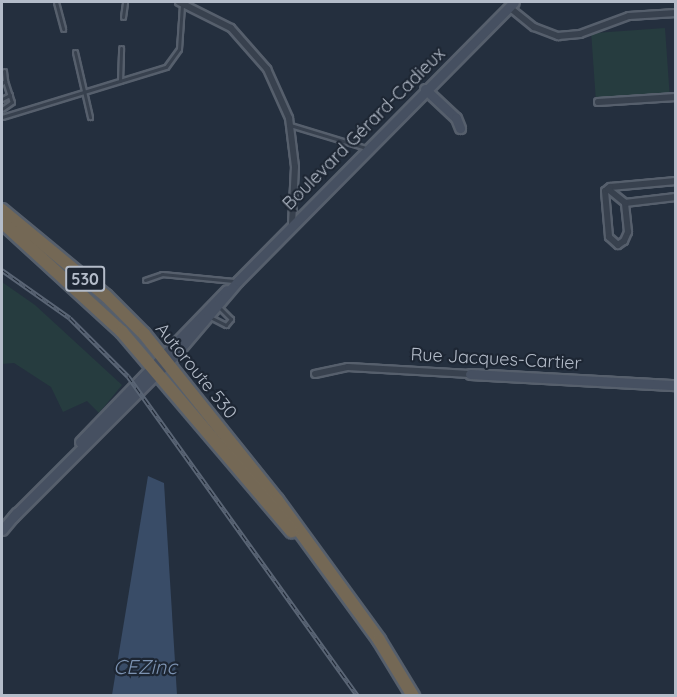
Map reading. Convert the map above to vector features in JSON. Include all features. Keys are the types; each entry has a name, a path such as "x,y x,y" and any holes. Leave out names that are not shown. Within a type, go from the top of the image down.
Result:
{"highway":[{"name":"Autoroute 530","path":"2,210 112,301 164,360 277,500 335,580 413,696"},
{"name":"Autoroute 530","path":"2,222 101,311 335,580"}],"main road":[{"name":"Boulevard Gérard-Cadieux","path":"164,360 425,89 512,4"},
{"path":"425,89 456,118 460,128"},
{"name":"Boulevard Gérard-Cadieux","path":"2,530 153,370 210,317 238,281"},
{"name":"Rue Jacques-Cartier","path":"470,374 675,385"}],"street":[{"path":"181,2 212,16 247,43 267,69 290,125 295,167 292,226"},
{"path":"512,4 534,27 558,36 580,34 629,16 675,12"},
{"path":"598,102 675,97"},
{"path":"608,189 675,181"},
{"path":"608,189 625,203 628,232 618,245 609,237 604,197 608,189"},
{"path":"625,203 675,197"},
{"name":"Rue Jacques-Cartier","path":"315,374 348,368 470,374"}],"lane":[{"path":"56,2 63,29"},
{"path":"123,17 124,2"},
{"path":"2,117 82,90 170,65 179,48 181,2"},
{"path":"120,81 121,48"},
{"path":"75,52 90,117"},
{"path":"2,109 12,104 3,82 4,71"},
{"path":"2,99 10,95"},
{"path":"290,125 368,148"},
{"path":"145,280 162,274 238,281"},
{"path":"210,317 226,325 231,319 218,307"}],"green space":[{"path":"665,28 670,93 596,98 591,33"},
{"path":"2,282 35,305 122,385 99,413 87,401 63,412 51,387 14,363 2,364"}],"water":[{"name":"CEZinc","path":"148,476 164,483 177,695 112,695"}],"railway":[{"path":"2,270 70,318 128,376 358,696"}]}
